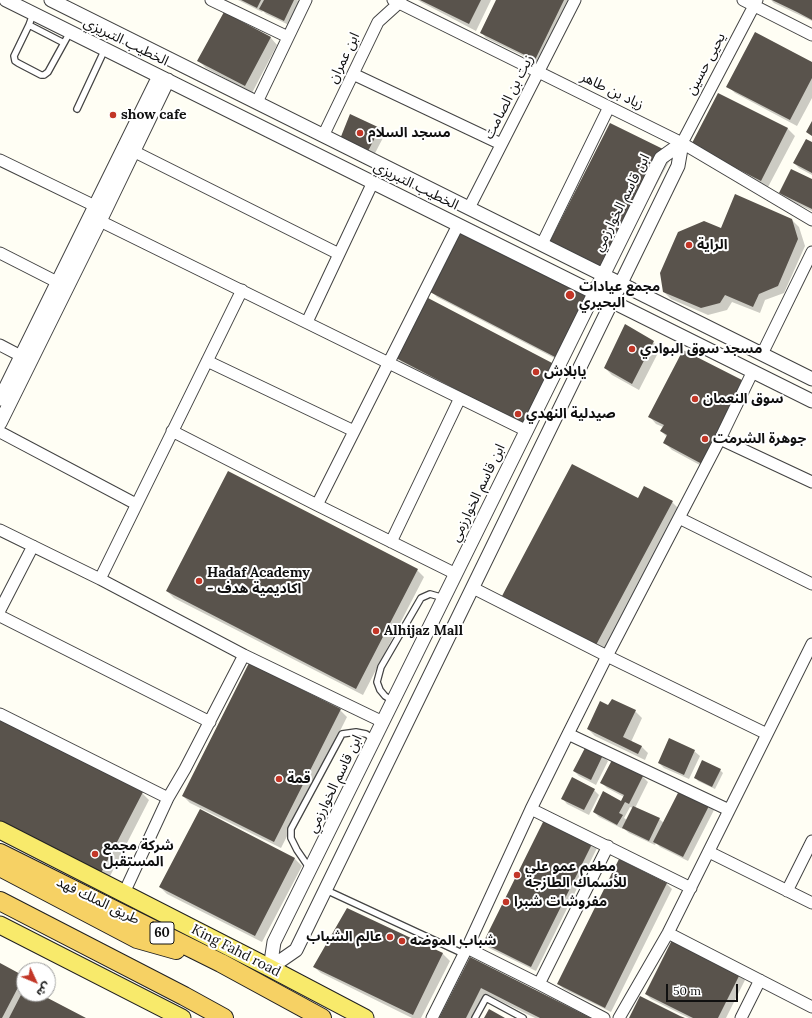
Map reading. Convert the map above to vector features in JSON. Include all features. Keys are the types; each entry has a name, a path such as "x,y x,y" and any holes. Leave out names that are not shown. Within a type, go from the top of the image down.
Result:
{"highway":[{"path":"0,839 104,905"},
{"name":"طريق الملك فهد","path":"0,853 221,963 322,1018"},
{"path":"0,867 137,939 221,963"},
{"path":"0,887 94,940 184,996"},
{"path":"0,901 224,1018"}],"main road":[{"name":"King Fahd road","path":"0,830 365,1018"},
{"path":"0,925 182,1018"}],"street":[{"name":"الخطيب التبريزي","path":"6,0 31,20 67,37 105,49 812,401"},
{"name":"الخطيب التبريزي","path":"51,0 812,379"},
{"path":"211,0 288,37"},
{"path":"257,102 306,0"},
{"name":"زيت بن الصامت","path":"469,208 576,0"},
{"path":"743,0 756,3 812,35"},
{"name":"زياد بن طاهر","path":"398,1 682,143 812,220"},
{"name":"ابن عمران","path":"323,136 378,22 398,1"},
{"name":"يحيى حسين","path":"682,143 756,3"},
{"path":"353,74 501,144"},
{"path":"0,423 100,221 133,151 164,78"},
{"path":"0,399 95,206 164,78"},
{"path":"542,244 609,107"},
{"path":"270,968 296,950 678,166 682,143"},
{"name":"ابن قاسم الخوارزمي","path":"270,968 274,942 662,158 682,143"},
{"path":"133,151 339,254"},
{"path":"0,160 95,206"},
{"path":"307,322 373,182"},
{"path":"100,221 527,431"},
{"path":"316,505 458,225"},
{"path":"762,354 812,252"},
{"path":"0,253 57,282"},
{"path":"100,579 242,290"},
{"path":"0,345 21,356"},
{"path":"207,361 354,431"},
{"path":"432,1018 466,951 531,809 568,734 720,439 753,371"},
{"path":"391,542 460,398"},
{"path":"172,431 316,505 456,574"},
{"path":"0,432 136,504"},
{"path":"720,439 812,482"},
{"path":"679,518 812,584"},
{"path":"0,530 100,579 244,656 383,722"},
{"path":"0,610 33,546"},
{"path":"473,588 607,656 767,734"},
{"path":"0,616 210,722"},
{"path":"619,1018 668,933 812,644"},
{"path":"420,648 439,656"},
{"path":"124,893 168,798 244,656"},
{"path":"0,714 168,798"},
{"path":"568,734 729,810"},
{"path":"531,809 691,888"},
{"path":"787,891 812,841"},
{"path":"539,984 608,846"},
{"path":"709,852 812,903"},
{"path":"668,933 812,1007"},
{"path":"466,951 539,984 604,1018"},
{"path":"741,1018 760,980"}],"lane":[{"path":"31,20 14,56 15,61 41,75 48,72 67,37"},
{"path":"77,109 105,49"},
{"path":"393,701 385,696 380,690 378,682 381,666 421,598 430,594 444,598"},
{"path":"310,870 296,850 291,838 291,829 342,734 356,732 366,734 375,739"},
{"path":"325,890 466,951"},
{"path":"475,1018 486,998 523,1018"}],"building":[{"path":"241,0 261,0 257,8"},
{"path":"264,0 294,0 284,21 259,9"},
{"path":"420,0 481,0 469,24"},
{"path":"496,0 564,0 535,60 480,33"},
{"path":"772,0 812,0 812,20 797,12"},
{"path":"224,12 271,37 245,86 197,61"},
{"path":"755,32 812,62 812,78 790,120 726,87"},
{"path":"718,93 788,128 761,181 691,145"},
{"name":"مسجد السلام","path":"350,114 380,128 367,153 340,139"},
{"path":"812,121 812,136 806,132"},
{"path":"610,123 665,150 601,268 549,243"},
{"path":"806,139 812,142 812,173 793,163"},
{"path":"791,169 812,179 812,209 779,193"},
{"path":"735,194 792,219 798,239 778,286 759,294 753,307 725,295 720,303 701,308 663,292 660,273 678,232 704,221 721,228"},
{"path":"460,230 587,296 555,357 428,291"},
{"path":"428,298 554,364 522,424 396,358"},
{"path":"625,324 654,341 632,384 604,368"},
{"name":"سوق النعمان","path":"683,350 742,380 702,464 663,443 667,435 660,431 664,425 648,417"},
{"path":"572,464 638,498 644,486 673,501 596,645 502,596"},
{"path":"228,471 418,569 356,689 166,591"},
{"path":"249,663 341,709 274,842 182,796"},
{"path":"612,699 636,710 623,737 642,746 638,754 587,729 600,701 608,705"},
{"path":"0,719 143,792 101,873 0,822"},
{"path":"669,738 695,750 684,775 658,763"},
{"path":"586,746 603,755 591,780 573,771"},
{"path":"612,760 643,776 629,804 625,802 619,813 623,815 617,825 593,812 603,791 621,801 624,795 600,783"},
{"path":"702,760 721,769 712,787 694,778"},
{"path":"572,777 595,789 584,810 561,799"},
{"path":"680,789 710,804 683,857 653,842"},
{"path":"633,806 660,818 649,841 622,828"},
{"path":"200,809 295,858 255,936 159,887"},
{"path":"545,818 593,842 531,967 483,943"},
{"path":"619,859 667,883 605,1008 557,984"},
{"path":"347,908 443,953 413,1015 313,967"},
{"path":"672,940 740,974 718,1018 693,1018 645,994"},
{"path":"470,957 591,1018 540,1018 481,988 466,1018 439,1018"},
{"path":"0,963 16,972 16,991 2,1018 0,1018"},
{"path":"640,996 680,1016 685,1018 629,1018"},
{"path":"17,1002 55,1002 86,1018 9,1018"},
{"path":"489,1009 505,1018 484,1018"}],"place":[{"name":"show cafe","path":"113,115"},
{"name":"مسجد السلام","path":"360,133"},
{"name":"الراية","path":"689,245"},
{"name":"مجمع عيادات البحيري","path":"570,295"},
{"name":"مسجد سوق البوادي","path":"632,349"},
{"name":"يابلاش","path":"536,372"},
{"name":"سوق النعمان","path":"695,399"},
{"name":"صيدلية النهدي","path":"518,414"},
{"name":"جوهرة الشرمت","path":"705,439"},
{"name":"Hadaf Academy - اكاديمية هدف","path":"199,581"},
{"name":"Alhijaz Mall","path":"376,631"},
{"name":"قمة","path":"279,779"},
{"name":"شركة مجمع المستقبل","path":"95,854"},
{"name":"مطعم عمو علي للأسماك الطازجة","path":"517,875"},
{"name":"مفروشات شبرا","path":"506,902"},
{"name":"عالم الشباب","path":"390,937"},
{"name":"شباب الموضه","path":"402,941"}]}
